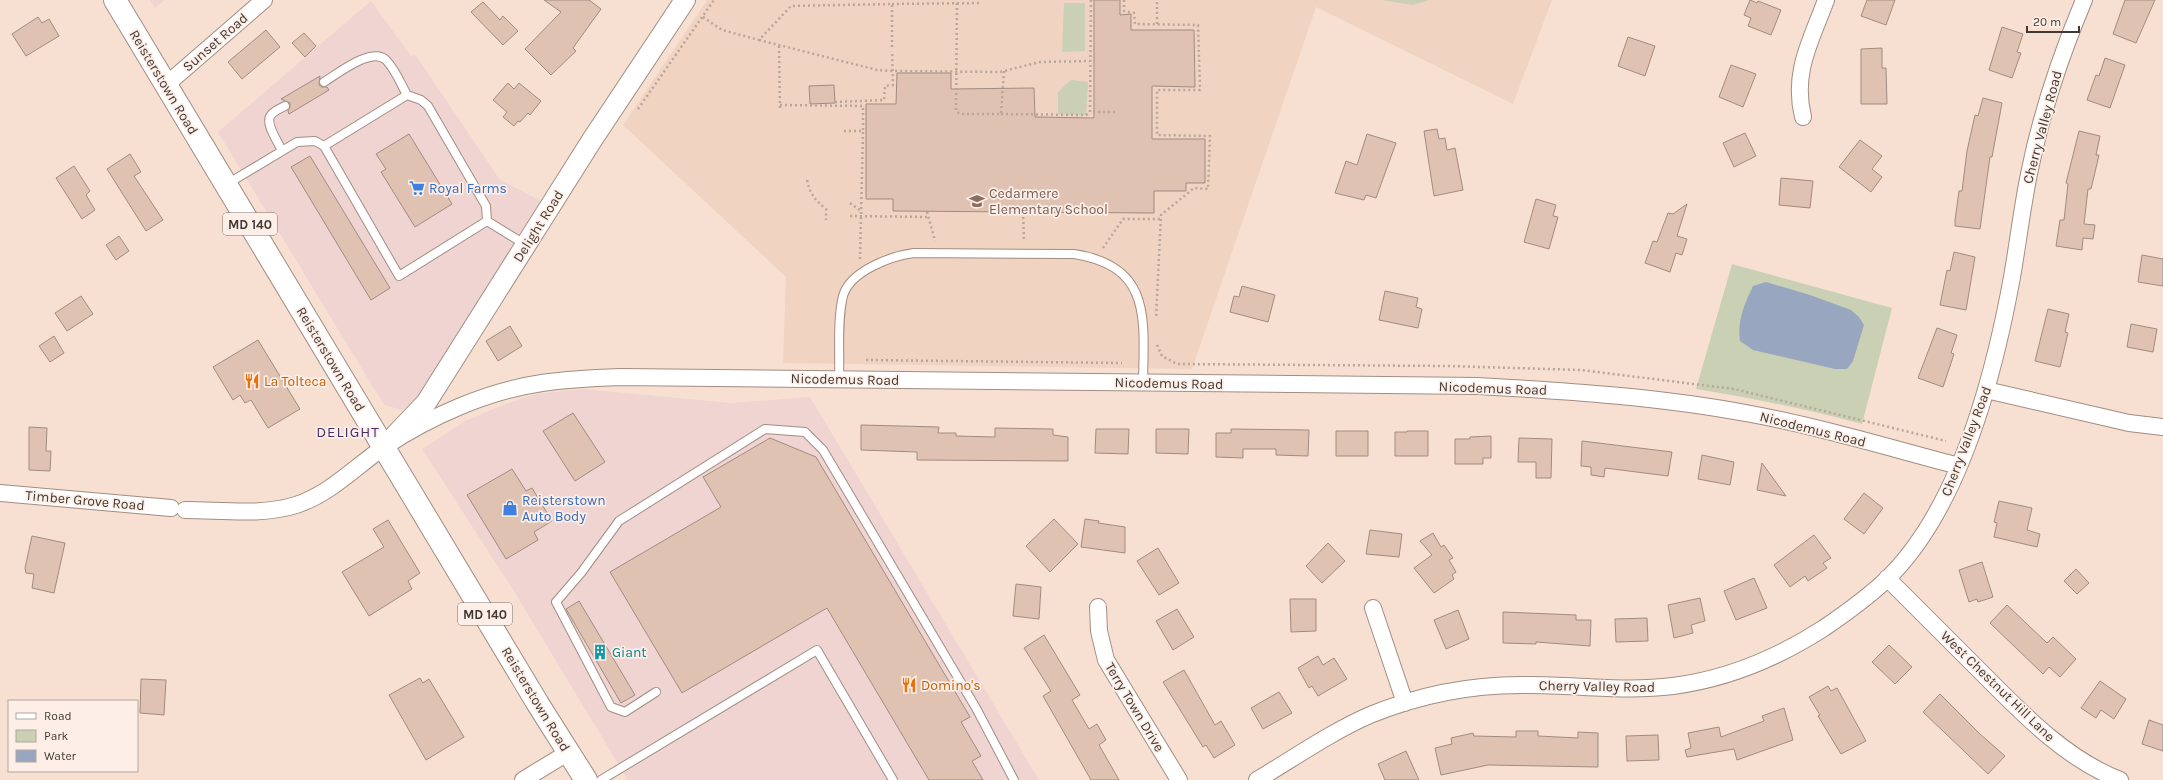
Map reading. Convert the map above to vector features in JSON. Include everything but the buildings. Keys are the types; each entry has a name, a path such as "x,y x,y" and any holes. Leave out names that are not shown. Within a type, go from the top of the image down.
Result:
{"main road":[{"name":"Reisterstown Road","path":"115,0 586,780"}],"street":[{"name":"Sunset Road","path":"166,85 264,0"},
{"name":"Delight Road","path":"384,447 426,402 685,0"},
{"path":"1803,117 1798,98 1799,80 1803,61 1826,0"},
{"name":"Cherry Valley Road","path":"1257,780 1326,738 1370,716 1441,692 1480,686 1529,684 1632,689 1675,686 1721,676 1761,662 1805,640 1847,613 1887,578 1930,523 1948,493 1986,390 1999,341 2012,277 2028,176 2044,110 2065,46 2084,0"},
{"name":"Nicodemus Road","path":"384,447 452,409 541,383 620,377 1478,386 1582,391 1690,404 1752,414 1959,466"},
{"path":"1986,390 2129,423 2163,427"},
{"name":"Timber Grove Road","path":"0,494 178,509 279,509 296,505 318,496 384,447"},
{"name":"West Chestnut Hill Lane","path":"1887,578 2037,726 2060,745 2117,780"},
{"name":"Terry Town Drive","path":"1098,607 1098,631 1106,660 1178,780"},
{"path":"1373,608 1405,703"},
{"path":"523,780 569,752"}],"lane":[{"path":"324,82 367,56 379,55 387,60 407,95"},
{"path":"324,146 407,95 415,96 428,106 486,206 487,221"},
{"path":"282,151 270,125 269,118 271,114 285,106"},
{"path":"226,185 297,142 306,140 314,141 324,146 399,276 487,221"},
{"path":"487,221 526,245"},
{"path":"839,379 844,295 850,282 878,263 897,255 914,253 1074,254 1108,262 1120,271 1131,283 1140,304 1143,327 1143,383"},
{"path":"656,692 624,712 611,707 556,602 581,573 619,521 765,429 805,432 823,450 976,708 1014,780"},
{"path":"601,780 817,650 893,780"}],"path":[{"path":"638,109 714,0"},
{"path":"1090,112 1091,0"},
{"path":"1124,0 1124,11 1134,13 1135,24 1198,25 1200,90 1157,90 1157,135 1210,136 1208,189 1194,188 1161,215 1156,322"},
{"path":"1157,0 1157,24"},
{"path":"957,3 956,111 960,114 1086,115 1090,112 1118,112"},
{"path":"759,40 791,6 981,3"},
{"path":"835,102 884,100 884,86 893,85 892,4"},
{"path":"703,17 722,30 779,46 877,70 1004,71 1040,62 1090,61"},
{"path":"779,46 780,106 863,106 860,260"},
{"path":"1001,114 1004,71"},
{"path":"844,131 862,131"},
{"path":"807,180 809,191 814,199 826,209 826,220"},
{"path":"850,203 862,211"},
{"path":"926,212 935,241"},
{"path":"1023,212 1024,242"},
{"path":"850,216 928,217"},
{"path":"1103,248 1124,218 1161,219"},
{"path":"1156,344 1162,356 1177,364 1461,367 1582,370 1734,389 1946,440"},
{"path":"866,360 1122,363"}],"shaded area":[{"path":"150,0 165,0 155,8"},
{"name":"Cedarmere Elementary School","path":"707,0 1552,0 1513,104 1316,7 1192,369 783,363 786,277 623,125"},
{"path":"371,1 411,56 415,54 500,180 545,203 432,382 413,404 401,410 385,405 378,395 218,132"},
{"path":"582,389 731,403 810,397 1039,780 628,780 512,588 422,449 467,420 508,403 536,394"}],"green space":[{"path":"1382,0 1429,0 1413,5"},
{"path":"1064,3 1085,3 1085,51 1062,52"},
{"path":"1071,80 1088,82 1086,115 1058,114 1058,92"},
{"path":"1732,264 1892,308 1862,424 1779,404 1696,389"}],"water":[{"path":"1766,282 1810,295 1851,310 1859,317 1864,325 1853,361 1847,369 1835,369 1753,350 1740,341 1740,320 1744,306 1753,286"}],"place":[{"name":"Royal Farms","path":"417,188"},
{"name":"Cedarmere Elementary School","path":"977,201"},
{"name":"La Tolteca","path":"252,381"},
{"name":"Reisterstown Auto Body","path":"510,508"},
{"name":"Giant","path":"600,652"},
{"name":"Domino's","path":"909,685"}],"district":[{"name":"DELIGHT","path":"348,432"}]}
